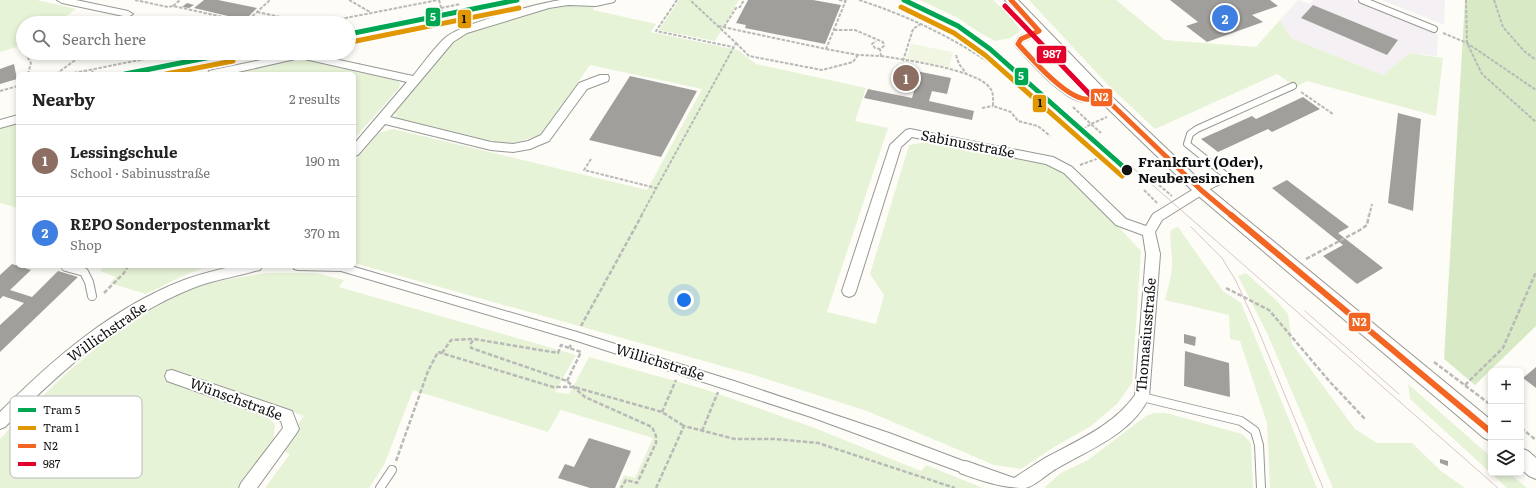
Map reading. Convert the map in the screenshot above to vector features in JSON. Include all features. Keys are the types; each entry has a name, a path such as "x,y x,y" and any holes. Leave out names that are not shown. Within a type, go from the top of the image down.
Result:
{"street":[{"path":"62,0 128,14"},
{"path":"356,150 449,40 463,31 548,5 568,2 596,3 610,0"},
{"path":"1011,0 1039,31 1104,97 1201,190 1488,429"},
{"path":"222,72 277,60"},
{"path":"323,60 415,80"},
{"path":"382,119 491,146 513,148 530,145 545,138 583,86 604,78"},
{"path":"0,124 16,120"},
{"name":"Sabinusstraße","path":"850,291 896,144 910,133 1049,160 1068,170 1121,222 1149,232"},
{"path":"1149,232 1157,218 1201,190"},
{"name":"Thomasiusstraße","path":"1014,487 1050,464 1105,434 1131,413 1142,397 1153,254 1149,232"},
{"name":"Willichstraße","path":"28,396 75,353 142,306 188,284 248,268"},
{"name":"Willichstraße","path":"344,268 722,381 912,447 1014,487"},
{"name":"Wünschstraße","path":"172,376 287,416 291,429 247,488"},
{"name":"Willichstraße","path":"0,422 10,413"},
{"path":"1524,460 1536,470"}],"lane":[{"path":"1362,0 1434,29"},
{"path":"1039,31 1021,39 1018,44 1026,53 1060,85 1079,98 1104,97"},
{"path":"1201,190 1228,178 1187,144 1190,134 1197,129 1293,86"},
{"path":"70,268 84,272 89,282 92,296"},
{"path":"1142,397 1241,420 1255,431 1259,445 1261,488"},
{"path":"380,488 392,470"}],"path":[{"path":"135,0 168,7 173,6 218,16"},
{"path":"173,6 180,0"},
{"path":"252,16 270,0"},
{"path":"349,0 371,12"},
{"path":"352,16 438,0 441,8 449,20 451,28 449,40"},
{"path":"677,0 656,31 733,46"},
{"path":"690,0 749,56 822,70 853,62 858,55"},
{"path":"724,27 736,8 740,6 744,0"},
{"path":"826,49 846,1 839,0"},
{"path":"859,0 880,6 922,23 1007,73 1088,141"},
{"path":"1466,0 1467,43 1482,74 1536,122"},
{"path":"1494,0 1503,27 1524,51 1536,60"},
{"path":"441,8 460,4"},
{"path":"257,12 276,16"},
{"path":"903,60 913,29 922,23"},
{"path":"718,26 826,49 858,55 881,56 966,74 987,85 992,92 993,106"},
{"path":"834,30 842,28 867,34 876,41 880,41 884,44 883,48 880,48"},
{"path":"1434,29 1467,43 1536,90"},
{"path":"876,41 872,44 873,46 880,48"},
{"path":"575,336 736,43"},
{"path":"880,48 881,56"},
{"path":"956,54 959,64 966,74"},
{"path":"28,60 30,63 28,72"},
{"path":"59,72 75,60"},
{"path":"79,72 140,60"},
{"path":"1293,86 1333,114"},
{"path":"0,91 16,87"},
{"path":"982,108 993,106 1011,112 1018,121 1038,126 1050,136"},
{"path":"1078,132 1087,128 1091,124 1111,116"},
{"path":"1091,124 1101,133"},
{"path":"1068,170 1102,157"},
{"path":"591,159 584,170 656,188"},
{"path":"1144,190 1166,211"},
{"path":"1308,265 1302,261 1367,225 1372,204"},
{"path":"104,293 124,273 127,268"},
{"path":"1465,385 1502,348 1536,272"},
{"path":"1226,288 1269,310 1330,382 1366,420"},
{"path":"474,339 471,343 471,348 567,381 585,397 652,427 656,436 656,443 637,483 626,480 622,488"},
{"path":"442,353 451,340 474,339 558,353 561,345 569,348"},
{"path":"392,470 428,371 438,352 553,387 574,387 662,412 684,426 702,431 736,439 775,439 818,443 955,488"},
{"path":"567,381 581,352"},
{"path":"1428,358 1489,404"},
{"path":"662,412 681,368"},
{"path":"702,431 722,381"},
{"path":"656,488 684,426"},
{"path":"1524,430 1536,440"}],"shaded area":[{"path":"1298,0 1310,4 1313,0 1353,0 1438,35 1437,56 1410,53 1383,75 1291,38 1280,20"},
{"path":"1382,0 1445,0 1444,25"}],"green space":[{"path":"0,0 37,0 76,9 66,16 16,16 16,47 0,52"},
{"path":"679,0 739,0 715,41 659,30"},
{"path":"920,0 993,0 1005,11 1019,28 1019,32 1010,38 995,41 958,18"},
{"path":"1029,0 1116,0 1165,40 1256,47 1280,20 1291,38 1383,75 1410,53 1443,58 1436,116 1307,81 1296,87 1277,74 1155,129 1109,86"},
{"path":"1465,0 1536,0 1536,326 1493,368 1488,368 1488,372 1475,385 1444,359"},
{"path":"573,5 594,6 593,10 656,24 651,32 738,50 756,64 866,88 855,121 888,128 827,312 876,324 884,295 870,274 909,145 932,141 1047,164 1060,171 1085,191 1141,251 1132,383 1117,404 1091,426 1054,447 1021,469 994,465 867,411 754,375 356,264 356,160 379,133 393,129 647,190 702,89 590,65 541,135 513,143 500,143 396,118 395,110 458,37 465,33 545,9"},
{"path":"911,44 953,52 949,67 906,59"},
{"path":"304,60 398,81 400,84 399,88 356,137 356,72 242,72"},
{"path":"16,124 16,207 0,203 0,128"},
{"path":"1178,227 1223,291 1241,303 1317,488 1270,488 1267,423 1240,341 1230,339 1229,315 1165,300 1172,269 1171,230"},
{"path":"103,268 205,268 146,294 110,283 116,277 100,271"},
{"path":"268,273 316,273 344,280 339,287 576,355 555,392 569,394 589,357 704,389 812,427 921,471 926,465 983,488 618,488 624,475 635,478 653,438 561,409 548,432 413,390 384,465 369,488 265,488 290,454 280,450 304,416 172,370 164,379 266,416 275,424 273,444 240,488 0,488 0,439 10,429 10,478 142,478 142,396 43,396 88,355 112,336 163,303 200,287 219,281"},
{"path":"1246,273 1277,301 1288,314 1292,344 1355,429 1377,443 1412,443 1441,471 1465,488 1333,488 1267,333 1238,276"},
{"path":"1408,384 1488,454 1488,471 1410,399"},
{"path":"1154,413 1166,413 1242,434 1251,443 1253,488 1044,488 1061,473 1088,460 1146,416"},
{"path":"1494,476 1513,476 1527,488 1507,488"}],"building":[{"path":"204,0 218,0 257,8 249,16 228,16 194,8"},
{"path":"748,0 813,0 841,5 825,44 745,28 746,25 736,23"},
{"path":"1170,0 1270,0 1278,6 1252,15 1263,22 1207,42 1186,26 1198,22"},
{"path":"187,3 194,5 189,8 182,7"},
{"path":"1313,5 1398,40 1387,55 1301,18"},
{"path":"14,64 16,79 0,84 0,69"},
{"path":"901,68 951,78 947,94 932,91 929,101 974,111 972,120 864,98 868,89 912,98 915,88 896,84"},
{"path":"630,76 697,91 661,157 589,140"},
{"path":"1303,97 1320,109 1272,132 1268,129 1218,152 1201,139 1252,116 1256,119"},
{"path":"1398,113 1421,119 1413,211 1388,203"},
{"path":"1287,180 1349,227 1338,233 1383,268 1357,284 1323,256 1343,245 1272,188"},
{"path":"12,264 16,265 16,268 31,270 10,290 32,297 58,271 78,277 0,352 0,325 24,303 3,296 0,299 0,275"},
{"path":"1184,334 1196,337 1195,346 1184,343"},
{"path":"1185,351 1229,363 1230,397 1184,386"},
{"path":"1536,367 1536,388 1524,379"},
{"path":"589,438 631,451 615,488 590,488 558,478 565,464 574,467"},
{"path":"1440,459 1448,461 1448,466 1440,463"}],"tram line":[{"name":"5","path":"356,33 517,0"},
{"name":"5","path":"904,0 958,26 990,49 1127,170"},
{"name":"1","path":"901,7 954,33 985,55 1122,176"},
{"name":"1","path":"356,41 519,8"},
{"name":"5","path":"135,72 196,60"},
{"name":"1","path":"176,72 233,61"},
{"path":"1132,167 1498,488"},
{"path":"1191,227 1222,258 1236,281 1257,327 1323,488"},
{"path":"1305,311 1399,394"}],"transit line":[{"name":"N2","path":"1011,0 1039,31 1021,39 1018,44 1047,74 1073,95 1085,99 1104,97 1201,190 1488,429"},
{"name":"987","path":"1005,6 1098,103"}],"place":[{"name":"REPO Sonderpostenmarkt","path":"1225,18"},
{"name":"Lessingschule","path":"906,78"},
{"name":"Frankfurt (Oder), Neuberesinchen","path":"1127,170"}]}
